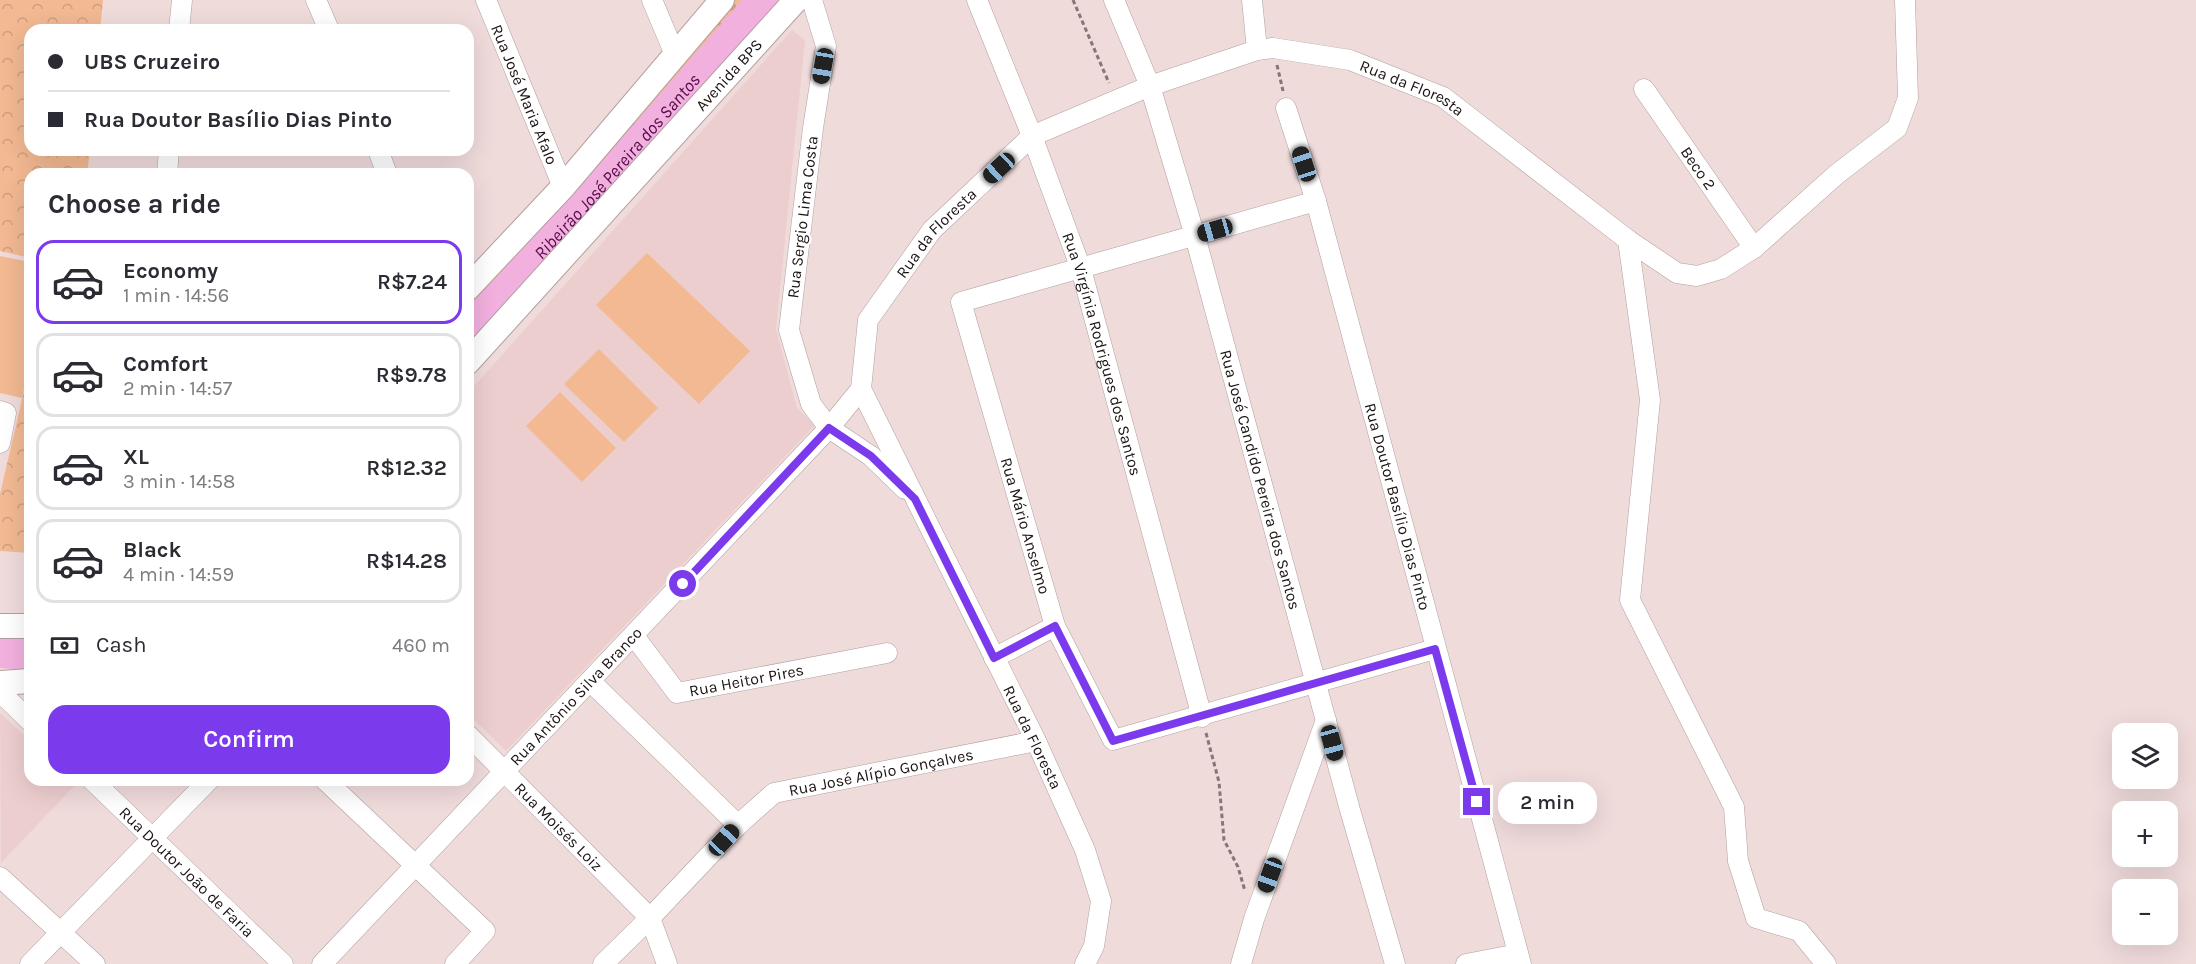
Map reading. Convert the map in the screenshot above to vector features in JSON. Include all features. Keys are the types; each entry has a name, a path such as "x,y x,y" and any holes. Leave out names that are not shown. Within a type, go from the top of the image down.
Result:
{"main road":[{"path":"474,282 563,187 676,57 722,0"},
{"name":"Avenida BPS","path":"474,355 796,0"},
{"path":"0,626 24,626"},
{"path":"0,683 24,681"}],"street":[{"path":"180,24 182,0"},
{"path":"316,0 326,24"},
{"name":"Rua José Maria Afalo","path":"486,0 563,187"},
{"path":"652,0 676,57"},
{"name":"Rua Sergio Lima Costa","path":"812,0 826,46 813,128 789,330 811,404 829,428 871,456 915,499"},
{"name":"Rua Virgínia Rodrigues dos Santos","path":"977,0 1032,136 1081,269 1202,717"},
{"name":"Rua José Candido Pereira dos Santos","path":"1114,0 1150,86 1194,236 1350,810 1395,964"},
{"path":"1252,0 1265,49"},
{"name":"Rua da Floresta","path":"1085,964 1094,946 1101,901 1085,850 1036,741 861,389 867,320 932,230 1032,136 1150,86 1265,49 1350,60 1443,97 1628,240 1677,273 1697,276 1720,269 1754,248 1837,174 1897,128 1908,98 1904,2"},
{"name":"Beco 2","path":"1644,89 1754,248"},
{"name":"Rua Doutor Basílio Dias Pinto","path":"1286,108 1316,201 1520,959"},
{"path":"1081,269 1316,201"},
{"path":"1628,240 1650,400 1630,600 1734,807 1737,861 1756,918 1799,931 1826,964"},
{"name":"Rua Mário Anselmo","path":"1081,269 960,302 1055,626 1113,741 1202,717"},
{"path":"829,428 861,389"},
{"path":"0,411 6,413 0,443"},
{"name":"Rua Antônio Silva Branco","path":"322,964 829,428"},
{"path":"994,658 1055,626"},
{"name":"Rua Heitor Pires","path":"634,636 677,693 887,653"},
{"path":"1202,717 1435,649"},
{"path":"591,682 738,825"},
{"path":"0,692 24,715"},
{"path":"1241,964 1254,920 1326,720"},
{"name":"Rua Moisés Loiz","path":"474,741 650,918"},
{"name":"Rua José Alípio Gonçalves","path":"603,964 738,825 774,793 1036,741"},
{"name":"Rua Doutor João de Faria","path":"98,786 283,964"},
{"path":"30,964 203,786"},
{"path":"331,786 485,931 455,964"},
{"path":"0,877 95,964"},
{"path":"650,918 667,964"},
{"path":"1466,964 1520,959"}],"path":[{"path":"1073,0 1117,100"},
{"path":"1265,49 1286,108"},
{"path":"1202,717 1219,782 1224,840 1238,867 1254,920"}],"shaded area":[{"path":"792,30 805,40 776,329 797,408 815,425 506,751 474,720 474,386"},
{"path":"0,713 24,735 24,786 74,786 1,863"}],"green space":[{"path":"0,0 103,0 101,24 24,24 24,156 89,156 88,168 24,168 24,257 0,251"},
{"path":"729,0 786,0 474,343 474,293"},
{"path":"647,253 750,351 699,404 596,305"},
{"path":"0,256 24,261 24,389 22,398 0,393"},
{"path":"599,349 658,408 624,442 564,384"},
{"path":"24,391 24,553 0,551 0,494"},
{"path":"560,392 616,448 582,482 526,426"},
{"path":"0,628 24,628 24,666 0,663"}],"waterway":[{"name":"Ribeirão José Pereira dos Santos","path":"474,325 585,205 763,0"},
{"name":"Ribeirão José Pereira dos Santos","path":"0,652 24,654"}],"route":[{"path":"683,584 829,428 871,456 915,499 994,658 1055,626 1113,741 1435,649 1477,802"}]}
